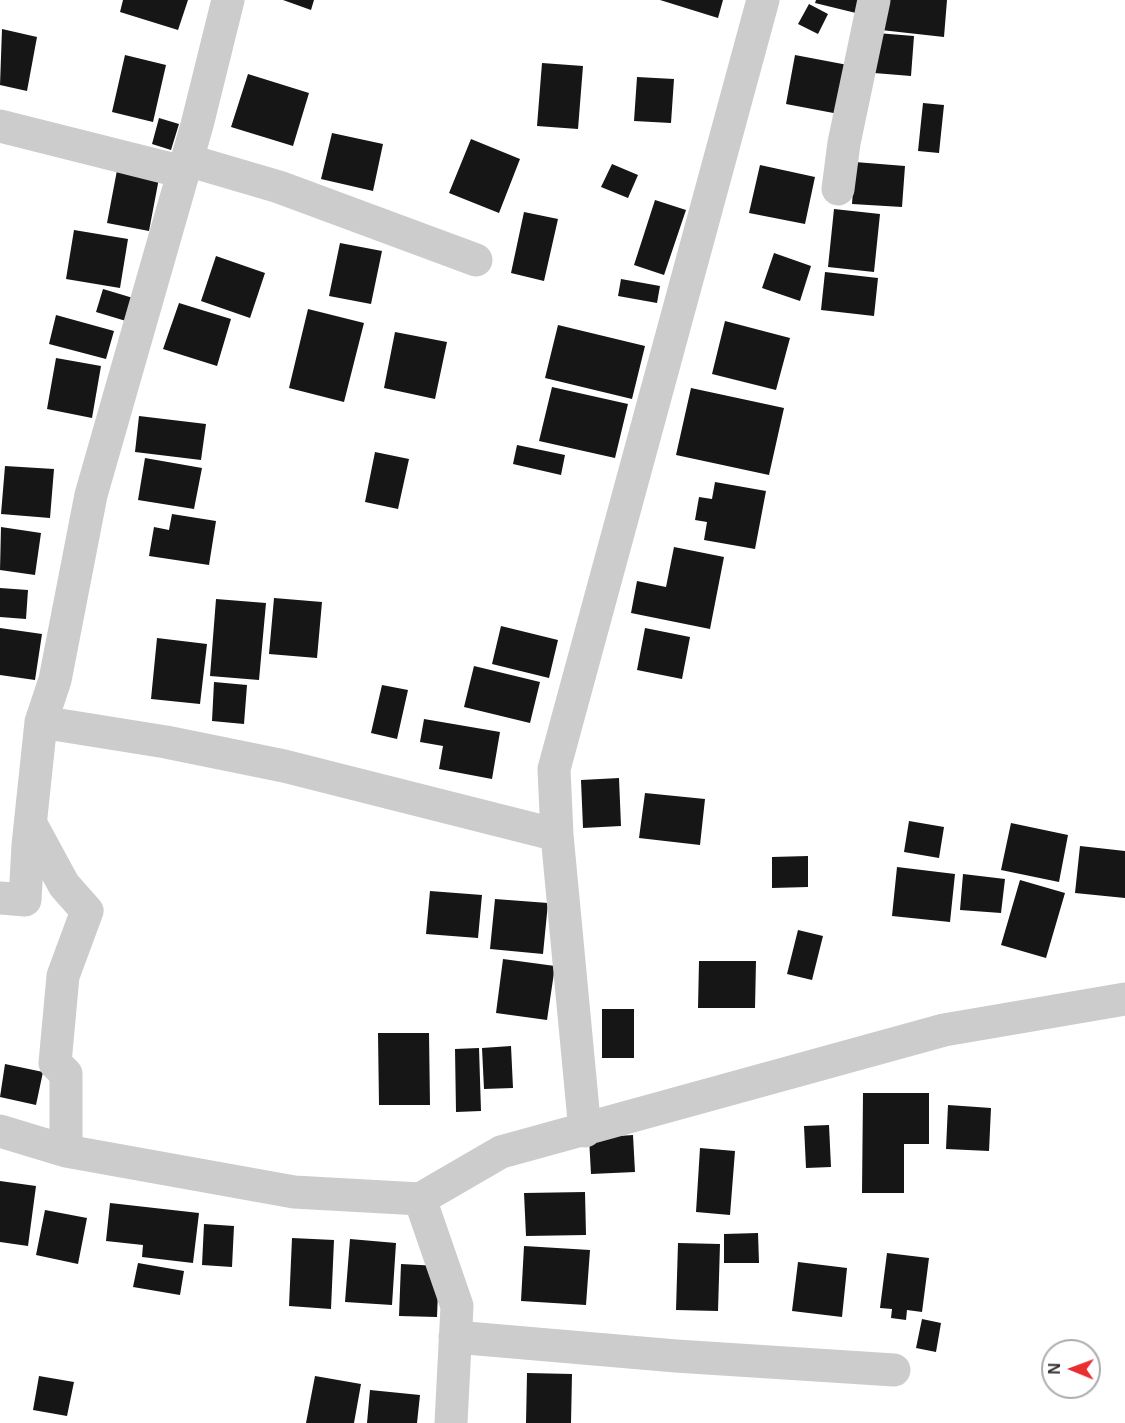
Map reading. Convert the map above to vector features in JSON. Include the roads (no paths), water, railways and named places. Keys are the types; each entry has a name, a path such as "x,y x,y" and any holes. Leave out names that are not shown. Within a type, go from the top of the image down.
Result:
{"street":[{"path":"0,897 25,900 41,722 55,680 91,495 185,166 228,0"},
{"path":"585,1131 557,835 554,769 763,0"},
{"path":"838,189 844,143 874,0"},
{"path":"0,126 279,187 476,260"},
{"path":"41,722 166,742 284,766 557,835"},
{"path":"32,826 64,885 87,911 63,976 55,1063 66,1074 66,1151"},
{"path":"0,1131 66,1151 294,1192 420,1199 501,1152 585,1131 944,1030 1125,999"},
{"path":"420,1199 457,1306 451,1423"},
{"path":"455,1337 676,1356 894,1370"}]}
